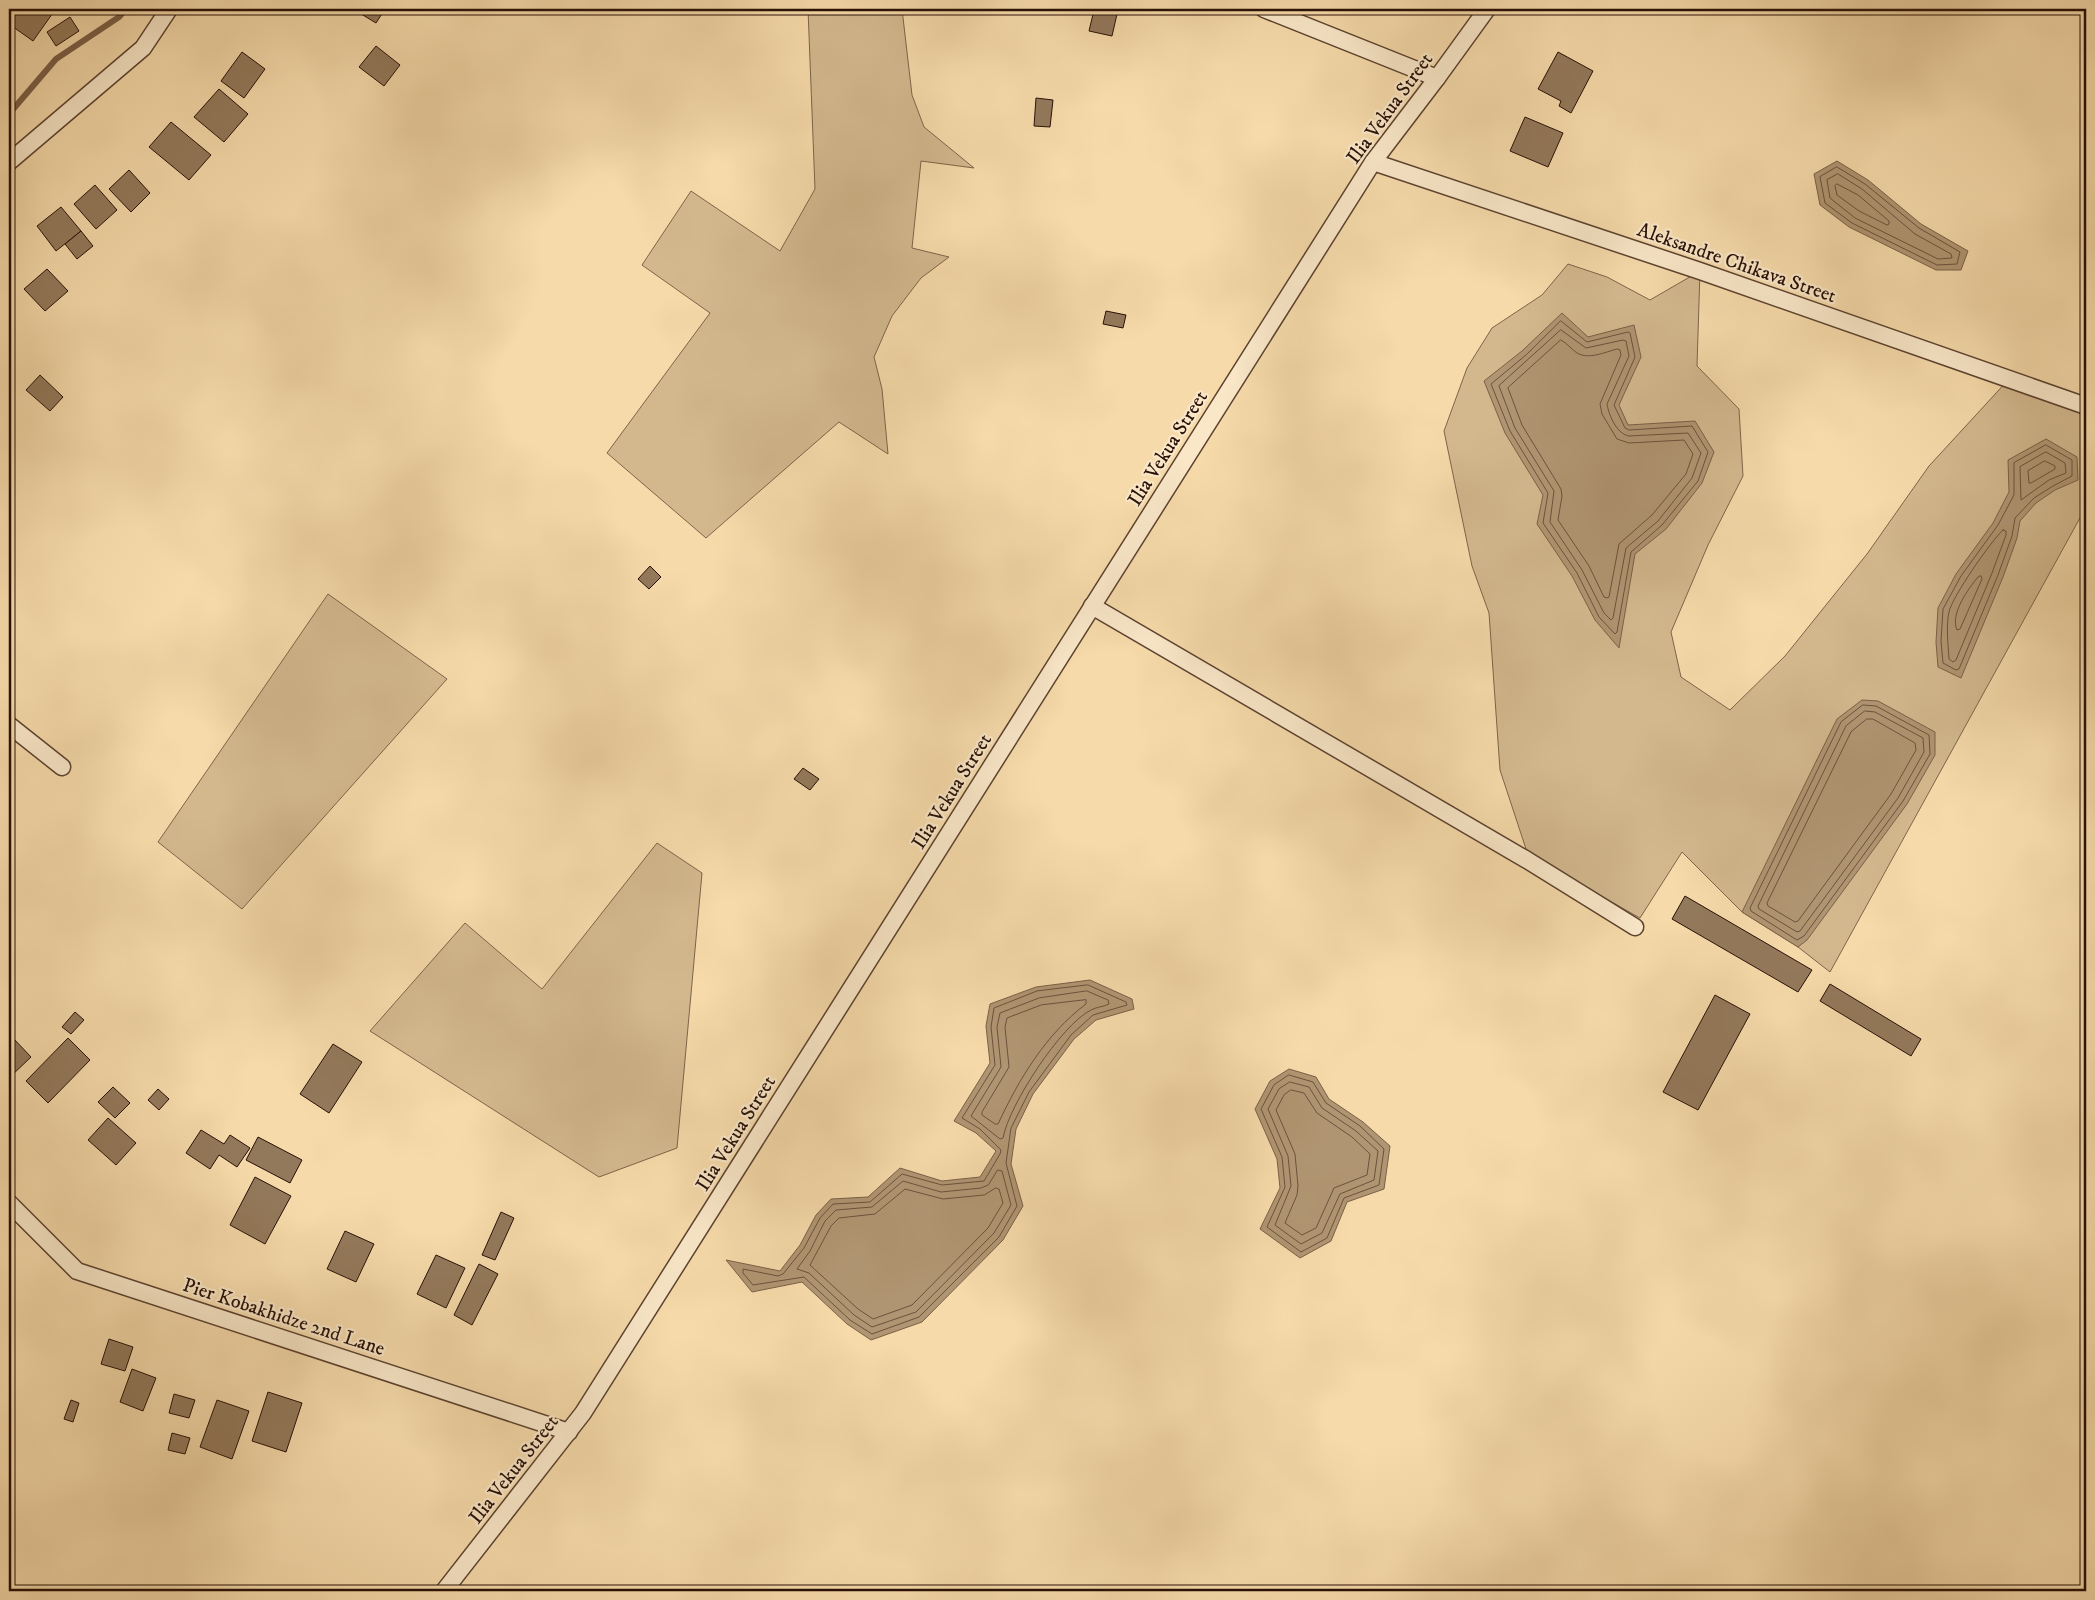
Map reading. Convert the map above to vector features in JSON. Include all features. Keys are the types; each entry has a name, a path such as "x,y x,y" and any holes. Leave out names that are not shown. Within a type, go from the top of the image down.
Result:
{"street":[{"path":"9,162 144,48 169,9"},
{"path":"1264,9 1438,78"},
{"name":"Ilia Vekua Street","path":"444,1591 583,1413 1373,162 1438,78 1487,9"},
{"name":"Aleksandre Chikava Street","path":"1373,162 1700,271 2086,406"},
{"path":"1092,606 1527,860 1635,927"},
{"path":"9,724 62,768"},
{"name":"Pier Kobakhidze 2nd Lane","path":"9,1203 77,1271 569,1432"}],"shaded area":[{"path":"808,9 902,9 912,95 924,127 974,168 921,161 912,248 949,257 921,278 892,316 874,357 882,389 888,454 839,422 706,538 607,453 710,313 642,265 691,191 780,251 815,189"},
{"path":"1568,264 1607,277 1650,300 1700,271 1697,366 1739,409 1743,476 1708,545 1671,632 1681,677 1730,710 1785,656 1867,554 1929,466 2009,379 2086,406 2086,507 1830,972 1798,947 1742,912 1682,852 1640,918 1528,855 1500,770 1489,613 1472,566 1444,431 1467,368 1492,328 1542,295"},
{"path":"328,594 447,679 242,909 158,842"},
{"path":"657,843 702,873 677,1148 599,1177 370,1031 465,923 542,989"}],"water":[{"path":"1837,161 1868,180 1921,224 1968,251 1961,270 1936,270 1849,227 1820,205 1814,174"},
{"path":"1562,313 1588,337 1634,325 1641,357 1619,405 1628,425 1695,421 1714,452 1702,483 1666,529 1635,554 1619,648 1595,620 1572,576 1537,524 1543,495 1505,433 1484,381 1522,351"},
{"path":"2046,439 2077,457 2078,480 2055,490 2036,503 2020,521 2017,538 2003,577 1961,678 1938,667 1936,642 1938,608 1956,574 1993,523 2009,492 2008,460"},
{"path":"1862,700 1878,701 1935,732 1935,755 1907,804 1807,940 1798,947 1742,912 1837,719"},
{"path":"1090,980 1132,999 1134,1009 1096,1020 1074,1039 1033,1094 1016,1129 1011,1164 1023,1206 1003,1240 922,1322 871,1340 847,1324 802,1282 752,1292 726,1260 780,1271 800,1245 816,1215 831,1199 868,1197 900,1168 942,1181 980,1177 996,1151 976,1133 954,1121 990,1063 986,1026 990,1004 1036,987"},
{"path":"1289,1069 1316,1077 1329,1099 1363,1122 1390,1146 1384,1189 1347,1202 1331,1241 1300,1258 1260,1229 1280,1188 1277,1159 1255,1109 1270,1081"}],"building":[{"path":"9,9 55,10 33,41 9,24"},
{"path":"353,9 385,9 376,23"},
{"path":"1094,10 1117,14 1112,36 1089,31"},
{"path":"70,17 79,31 56,46 47,32"},
{"path":"376,46 400,65 384,86 359,67"},
{"path":"242,52 265,69 244,98 221,81"},
{"path":"1558,52 1593,71 1571,113 1559,106 1561,101 1538,89"},
{"path":"219,89 248,114 224,142 194,117"},
{"path":"1036,98 1053,100 1050,127 1034,126"},
{"path":"1525,117 1563,133 1548,167 1510,151"},
{"path":"171,122 211,155 189,180 149,147"},
{"path":"129,170 150,193 131,212 109,189"},
{"path":"95,185 117,210 96,229 74,204"},
{"path":"61,207 81,231 56,251 37,226"},
{"path":"81,231 93,246 77,259 65,244"},
{"path":"47,269 68,291 45,311 24,289"},
{"path":"1106,311 1126,315 1123,328 1103,324"},
{"path":"40,375 63,397 50,411 26,390"},
{"path":"650,566 661,577 649,589 638,579"},
{"path":"803,768 819,779 810,790 794,779"},
{"path":"1685,896 1812,970 1798,992 1672,919"},
{"path":"1830,984 1921,1039 1911,1056 1820,1001"},
{"path":"1715,995 1750,1014 1698,1110 1663,1092"},
{"path":"75,1012 84,1020 71,1034 62,1027"},
{"path":"13,1038 31,1057 9,1078 9,1042"},
{"path":"68,1038 90,1060 48,1103 26,1081"},
{"path":"333,1044 362,1062 329,1113 300,1094"},
{"path":"113,1087 130,1103 115,1118 98,1102"},
{"path":"158,1089 169,1099 159,1110 148,1100"},
{"path":"108,1118 136,1143 116,1165 88,1140"},
{"path":"201,1130 224,1144 230,1135 250,1148 237,1167 219,1155 210,1169 186,1153"},
{"path":"258,1137 302,1160 290,1183 246,1160"},
{"path":"255,1177 291,1196 265,1244 230,1225"},
{"path":"501,1212 514,1218 495,1260 482,1255"},
{"path":"345,1231 374,1244 356,1282 327,1269"},
{"path":"436,1255 465,1268 446,1308 417,1294"},
{"path":"479,1264 498,1274 472,1325 454,1315"},
{"path":"109,1339 133,1347 125,1371 101,1364"},
{"path":"132,1369 156,1378 143,1411 120,1402"},
{"path":"268,1392 302,1403 286,1452 252,1441"},
{"path":"174,1394 195,1400 189,1418 169,1413"},
{"path":"71,1400 79,1403 73,1422 64,1419"},
{"path":"217,1400 249,1411 232,1459 200,1447"},
{"path":"172,1433 190,1438 185,1454 168,1450"}],"waterway":[{"path":"9,114 56,59 119,17 126,9"}]}
